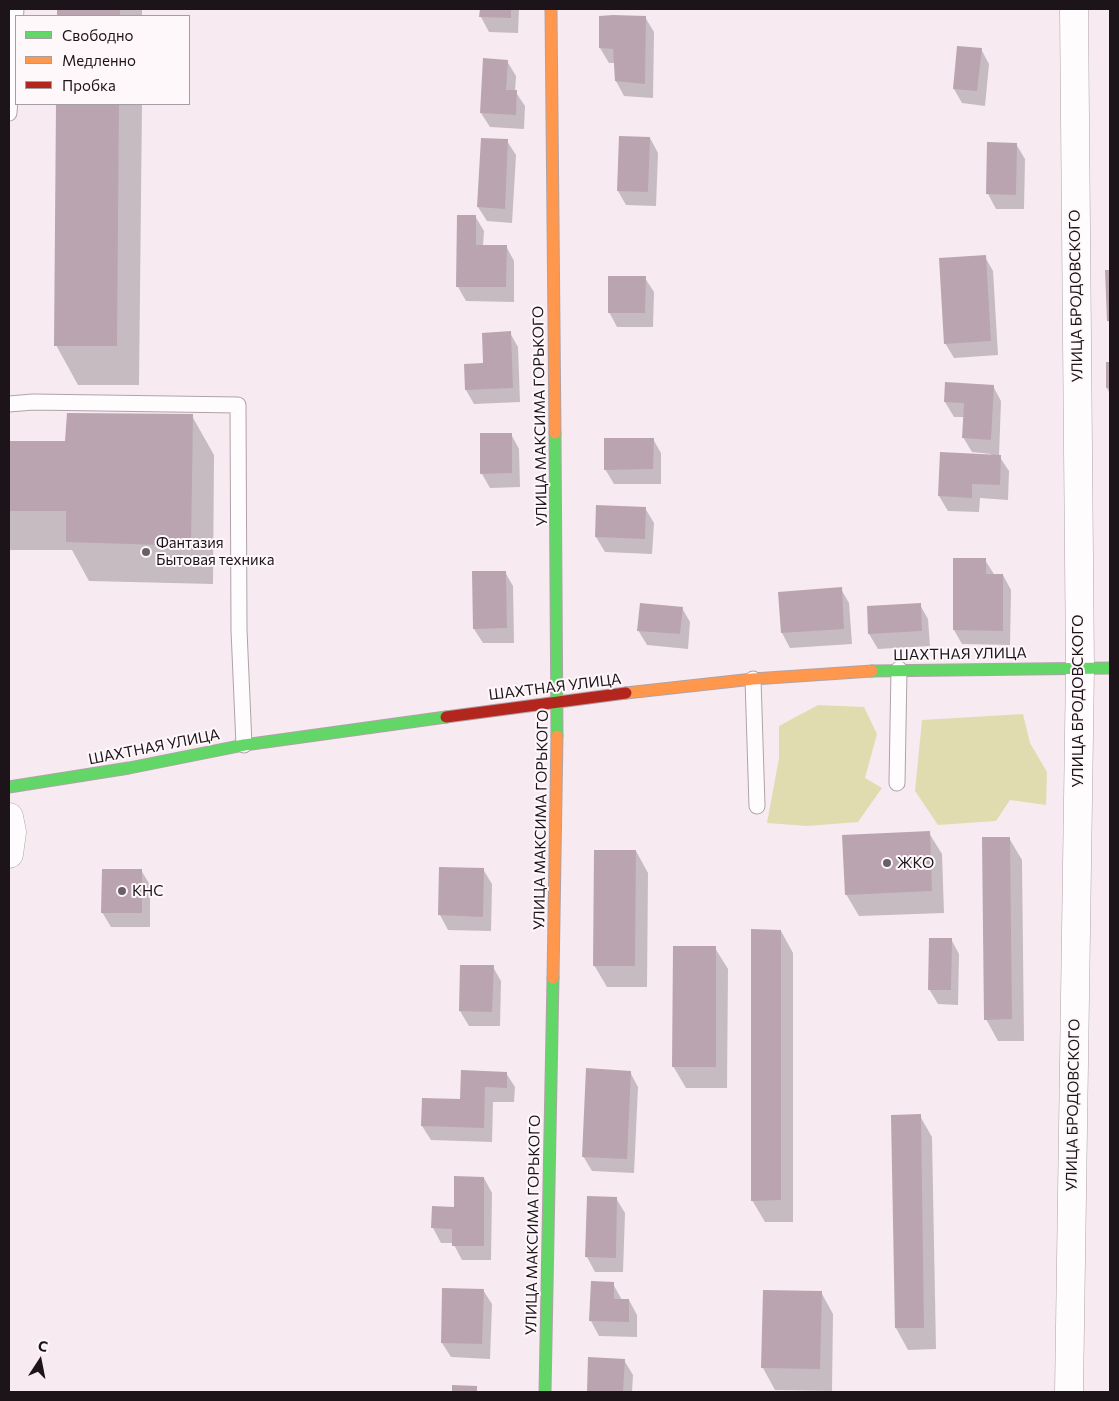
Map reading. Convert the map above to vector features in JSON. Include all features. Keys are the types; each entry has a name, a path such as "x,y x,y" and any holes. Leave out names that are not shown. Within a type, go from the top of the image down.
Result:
{"street":[{"name":"УЛИЦА МАКСИМА ГОРЬКОГО","path":"545,1392 558,701 552,9"},
{"name":"УЛИЦА БРОДОВСКОГО","path":"1069,1392 1080,668 1074,9"},
{"name":"ШАХТНАЯ УЛИЦА","path":"9,787 128,768 244,745 558,701 753,679 899,669 1110,668"},
{"path":"9,817 12,832 9,854"}],"lane":[{"path":"9,113 15,24"},
{"path":"9,404 33,402 238,405 239,630 244,745"},
{"path":"897,783 899,669"},
{"path":"753,679 757,806"}],"shaded area":[{"path":"818,705 864,707 877,734 865,778 882,788 858,822 807,826 767,823 779,758 779,726"},
{"path":"1023,714 1030,743 1047,772 1046,805 1010,800 996,821 938,825 915,791 922,720"}],"building":[{"path":"57,9 120,9 120,15 57,15"},
{"path":"480,9 511,9 511,18 479,17"},
{"path":"599,16 646,16 645,84 615,81 613,49 599,48"},
{"path":"957,46 982,48 977,91 953,89"},
{"path":"483,58 508,60 506,90 517,90 516,115 480,113"},
{"path":"56,105 119,105 117,346 54,346"},
{"path":"619,136 650,137 648,192 617,191"},
{"path":"481,138 508,139 505,209 477,207"},
{"path":"987,142 1017,143 1016,195 986,194"},
{"path":"457,215 476,215 476,245 507,245 506,287 456,287"},
{"path":"986,255 991,341 944,344 939,258"},
{"path":"1105,270 1110,270 1110,321 1107,321"},
{"path":"608,276 646,276 645,313 608,313"},
{"path":"511,331 513,388 465,390 464,364 483,363 482,333"},
{"path":"1106,362 1110,362 1110,388 1106,388"},
{"path":"945,382 994,385 991,440 962,438 964,403 944,402"},
{"path":"67,413 193,414 191,546 66,542 66,511 9,511 9,441 65,441"},
{"path":"480,433 512,433 512,473 480,474"},
{"path":"604,438 654,438 653,469 604,470"},
{"path":"940,452 1001,455 1000,485 972,484 972,498 938,496"},
{"path":"596,505 646,507 645,539 595,537"},
{"path":"953,558 986,558 986,574 1003,574 1003,631 953,630"},
{"path":"472,571 506,571 507,628 473,629"},
{"path":"842,587 844,629 781,633 778,592"},
{"path":"640,603 683,607 680,634 637,631"},
{"path":"921,603 922,631 868,634 867,606"},
{"name":"ЖКО","path":"930,831 932,891 845,895 842,835"},
{"path":"982,837 1010,837 1012,1019 984,1020"},
{"path":"594,850 636,850 635,966 593,966"},
{"path":"439,867 484,868 483,917 438,915"},
{"name":"КНС","path":"102,869 142,869 142,913 101,913"},
{"path":"751,929 781,930 781,1200 751,1201"},
{"path":"929,938 952,938 951,990 928,990"},
{"path":"673,946 716,946 716,1067 672,1067"},
{"path":"460,965 494,965 492,1012 459,1011"},
{"path":"586,1068 631,1071 627,1159 582,1157"},
{"path":"461,1070 507,1072 507,1088 485,1087 484,1128 421,1126 422,1098 460,1099"},
{"path":"921,1114 924,1328 895,1328 891,1115"},
{"path":"454,1176 484,1177 484,1246 452,1246 452,1229 431,1228 432,1206 454,1207"},
{"path":"587,1196 617,1197 616,1258 585,1257"},
{"path":"591,1281 614,1282 614,1299 629,1299 629,1322 589,1321"},
{"path":"442,1288 484,1289 482,1344 441,1343"},
{"path":"763,1290 822,1291 820,1369 761,1368"},
{"path":"588,1357 625,1359 623,1392 587,1392"},
{"path":"452,1385 477,1386 477,1392 452,1392"}],"traffic: fast":[{"path":"555,433 557,736"},
{"path":"872,671 1110,668"},
{"path":"9,787 129,768 244,745 446,717"},
{"path":"545,1392 553,978"}],"traffic: slow":[{"path":"551,9 555,433"},
{"path":"626,693 753,679 872,671"},
{"path":"553,978 557,736"}],"traffic: jam":[{"path":"446,717 626,693"}],"place":[{"name":"Фантазия Бытовая техника","path":"146,552"},
{"name":"ЖКО","path":"887,863"},
{"name":"КНС","path":"122,891"}]}
